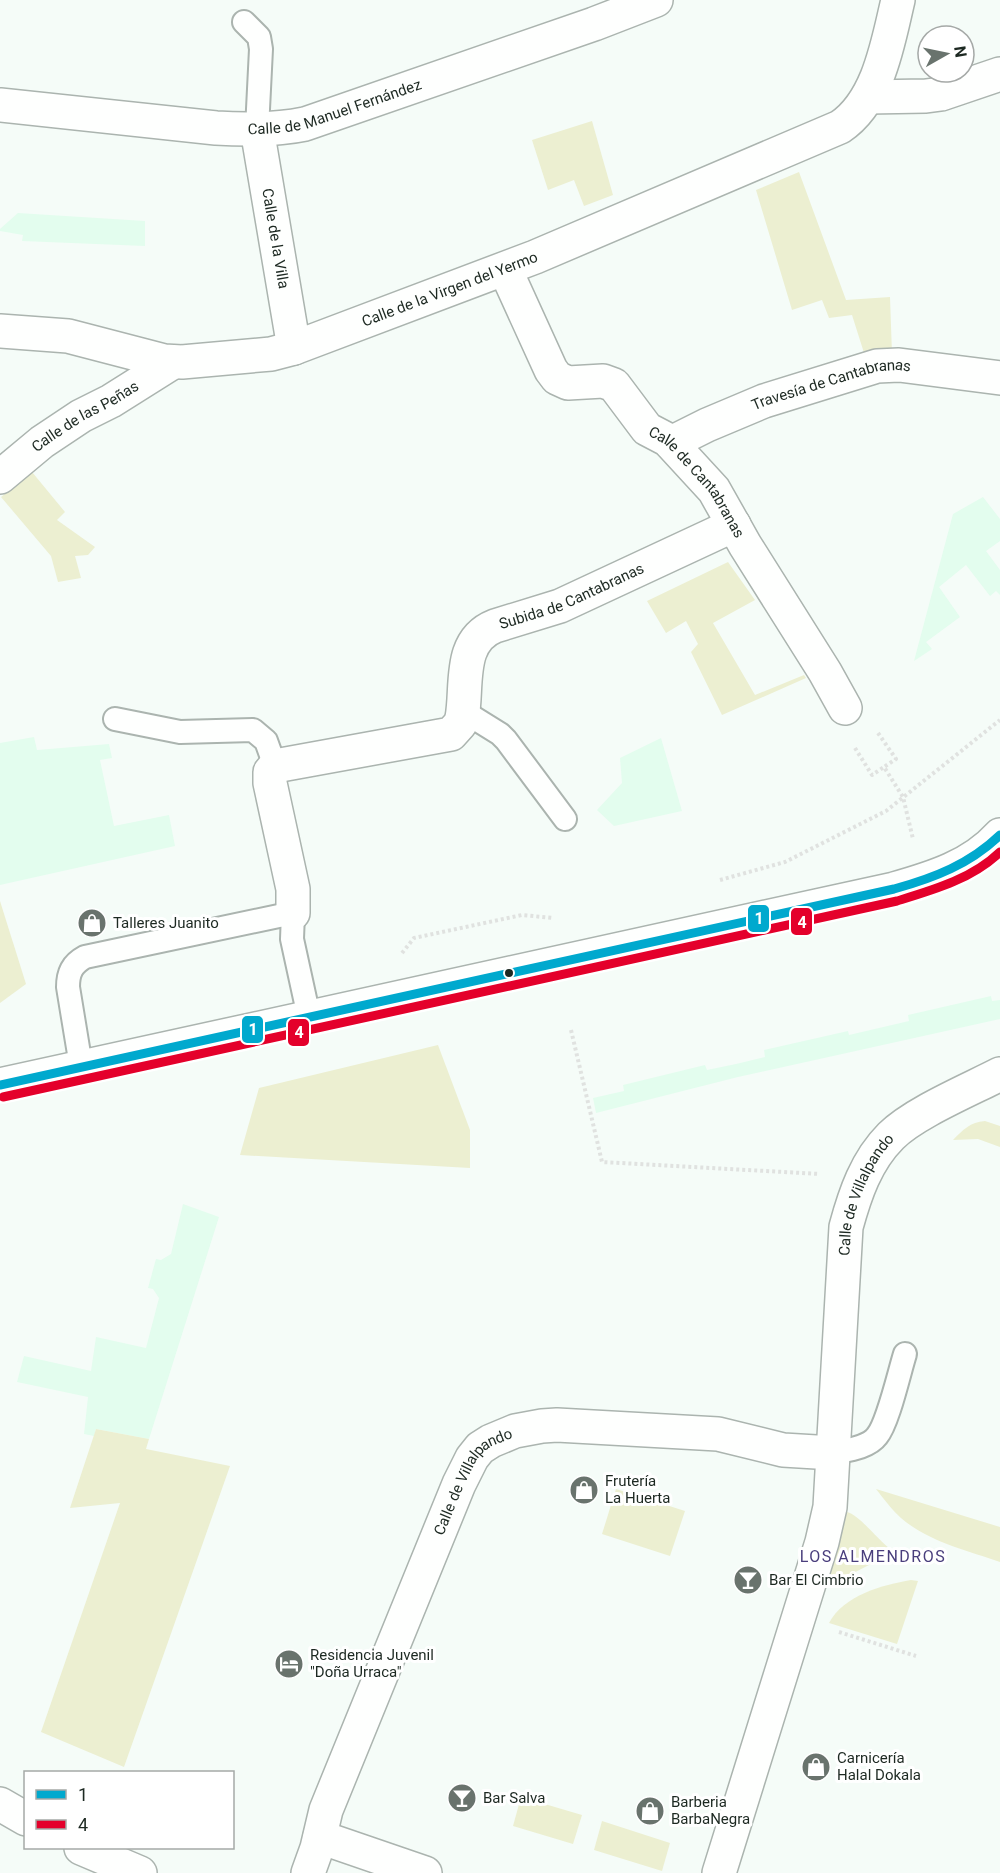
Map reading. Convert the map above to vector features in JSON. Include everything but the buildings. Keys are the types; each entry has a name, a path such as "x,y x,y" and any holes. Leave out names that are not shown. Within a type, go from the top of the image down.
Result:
{"main road":[{"name":"Calle de Manuel Fernández","path":"0,105 216,128 288,128 594,24 656,0"},
{"name":"Calle de la Virgen del Yermo","path":"0,331 68,336 148,358 173,362 271,354 294,348 505,269 832,131 854,116 868,97 885,52 898,0"},
{"path":"868,97 941,94 1000,74"},
{"name":"Calle de la Villa","path":"257,129 294,348"},
{"name":"Calle de Cantabranas","path":"505,269 551,370 557,378 571,384 609,382 617,389 647,429 671,443 714,490 845,708"},
{"name":"Calle de las Peñas","path":"0,477 42,442 81,416 111,401 173,362"},
{"name":"Travesía de Cantabranas","path":"671,443 764,401 877,366 899,365 1000,378"},
{"name":"Subida de Cantabranas","path":"275,766 451,734 460,724 463,711 466,662 476,641 490,628 560,606 734,525"},
{"path":"275,766 270,772 270,783 293,889 293,913"},
{"path":"958,867 982,852 1000,835"},
{"path":"0,1085 848,900 923,880 1000,853"},
{"name":"Calle de Villalpando","path":"719,1873 827,1521 832,1493 846,1227 856,1192 863,1176 881,1148 903,1126 1000,1074"},
{"name":"Calle de Villalpando","path":"308,1873 326,1810 459,1484 465,1470 480,1448 501,1435 557,1425 718,1434 734,1436 783,1450 833,1453"},
{"path":"0,1804 24,1817"},
{"path":"320,1837 425,1873"},
{"path":"91,1860 140,1873"}],"lane":[{"path":"244,22 259,37 261,49 257,129"},
{"path":"463,711 507,740 565,819"},
{"path":"115,719 180,732 253,730 266,741 275,766"},
{"path":"81,1066 68,987 69,974 77,962 85,957 293,913 292,939 309,1017"},
{"path":"833,1453 868,1443 877,1437 883,1425 904,1354"}],"path":[{"path":"711,883 785,862 886,811 1000,720"},
{"path":"869,770 872,775 884,768 896,759 892,755"},
{"path":"884,768 903,797 923,880"},
{"path":"396,960 414,938 522,915 561,920"},
{"path":"572,1030 602,1162 863,1176"},
{"path":"797,1620 916,1656"}],"shaded area":[{"path":"592,121 613,195 584,206 574,180 548,190 532,140"},
{"path":"799,172 846,300 890,297 892,354 865,356 852,315 829,318 822,300 792,310 756,190"},
{"path":"18,213 145,221 145,246 22,241 23,235 0,231"},
{"path":"32,472 65,512 57,520 95,547 88,555 75,556 81,578 58,582 51,556 1,497"},
{"path":"983,497 1000,519 1000,541 986,551 1000,570 1000,595 996,591 990,596 966,565 939,587 960,617 926,642 932,649 914,661 953,514"},
{"path":"728,562 755,600 713,623 755,695 804,675 806,678 722,715 691,652 698,644 686,621 666,633 647,601"},
{"path":"34,737 37,750 109,744 112,758 100,760 114,826 169,815 175,846 0,885 0,743"},
{"path":"661,738 682,811 614,826 597,810 622,783 620,758"},
{"path":"0,901 26,984 0,1003"},
{"path":"991,996 992,1001 1000,1000 1000,1019 738,1077 596,1113 593,1098 624,1091 623,1085 705,1065 707,1070 765,1057 764,1050 848,1031 849,1035 909,1021 908,1015"},
{"path":"438,1045 470,1130 470,1168 240,1155 259,1088"},
{"path":"985,1121 1000,1126 1000,1147 978,1139 953,1140 971,1125"},
{"path":"183,1204 219,1217 149,1439 96,1429 94,1436 84,1434 88,1397 17,1382 24,1356 91,1371 96,1337 146,1348 159,1298 153,1289 148,1288 156,1259 161,1260 171,1254"},
{"path":"96,1429 149,1439 146,1449 230,1466 124,1767 41,1732 120,1503 70,1508"},
{"path":"616,1489 685,1511 670,1556 602,1534"},
{"path":"876,1489 1000,1527 1000,1562 948,1544 912,1526 891,1508"},
{"path":"847,1512 858,1518 892,1550 892,1557 869,1565 836,1582 830,1582 826,1578 844,1514"},
{"path":"911,1580 918,1581 897,1644 829,1623 844,1605 854,1598 876,1588"},
{"path":"521,1797 582,1815 573,1844 513,1826"},
{"path":"602,1821 670,1843 662,1871 594,1850"}],"transit line":[{"name":"1","path":"0,1085 894,889 951,869 976,854 1000,835"},
{"name":"4","path":"3,1097 897,901 938,888 965,876 977,870 1000,852"}],"place":[{"name":"Talleres Juanito","path":"92,923"},
{"name":"Frutería La Huerta","path":"584,1490"},
{"name":"Bar El Cimbrio","path":"748,1580"},
{"name":"Residencia Juvenil \"Doña Urraca\"","path":"289,1664"},
{"name":"Carnicería Halal Dokala","path":"816,1767"},
{"name":"Bar Salva","path":"462,1798"},
{"name":"Barberia BarbaNegra","path":"650,1811"}],"district":[{"name":"LOS ALMENDROS","path":"873,1556"}]}
